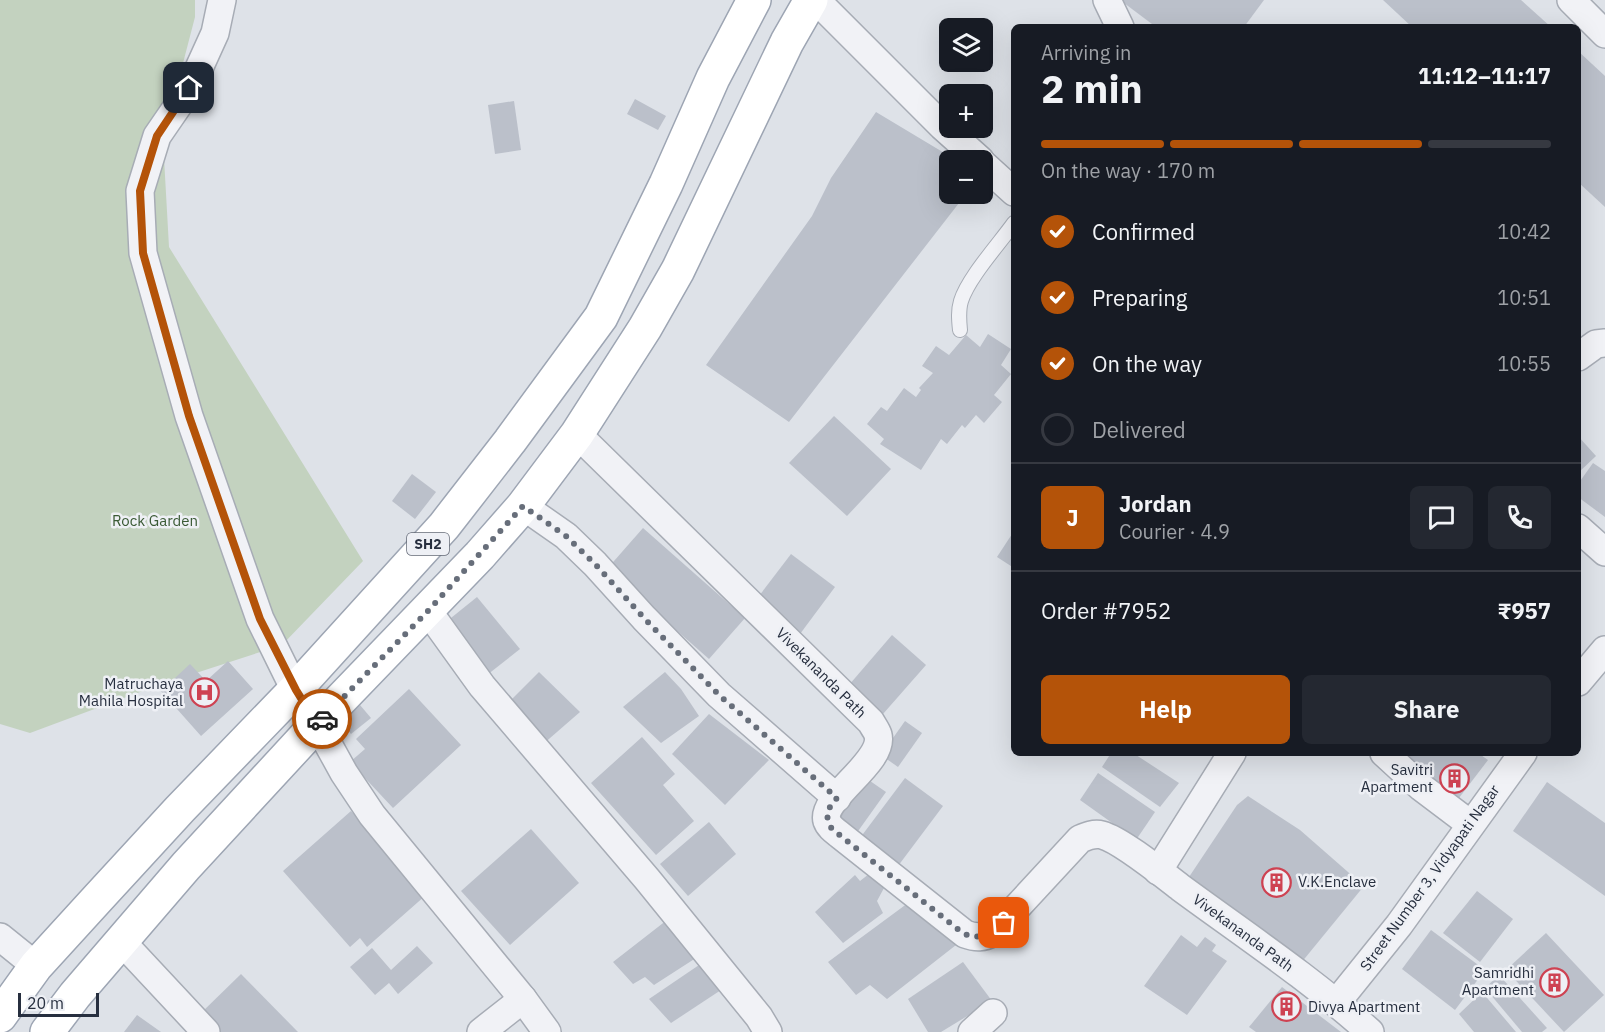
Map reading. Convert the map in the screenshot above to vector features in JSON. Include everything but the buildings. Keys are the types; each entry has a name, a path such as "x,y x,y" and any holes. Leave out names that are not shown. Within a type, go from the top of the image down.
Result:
{"main road":[{"name":"SH2","path":"0,1016 36,966 180,809 296,690 444,526 510,441 600,317 666,184 713,78 754,0"},
{"path":"47,1032 75,995 186,866 317,724 428,611 523,506 578,434 645,328 678,270 777,63 811,0"}],"street":[{"path":"222,0 215,33 189,88 157,136 140,191 143,253 189,416 260,619 296,690 344,773 372,815 548,1032"},
{"path":"816,0 968,150"},
{"path":"1107,0 1119,24"},
{"path":"1571,0 1605,34"},
{"path":"993,173 1011,189"},
{"path":"1581,355 1596,344 1605,343"},
{"name":"Vivekananda Path","path":"578,434 872,722 879,735 878,746 871,759 837,798 827,813 827,820 832,829 964,934 975,938 985,937 994,932 1080,839 1091,834 1102,835 1158,872 1337,1002 1370,1032"},
{"path":"523,506 566,536 719,695 837,798"},
{"path":"1581,531 1605,552"},
{"path":"428,611 482,686 648,879 759,1017 768,1032"},
{"path":"1581,678 1605,650"},
{"path":"1158,872 1230,756"},
{"path":"1387,756 1421,787 1470,824"},
{"name":"Street Number 3, Vidyapati Nagar","path":"1337,1002 1399,925 1521,756"},
{"path":"0,937 36,966"},
{"path":"121,941 206,1032"},
{"path":"481,1032 523,999"},
{"path":"972,1032 993,1013"}],"lane":[{"path":"960,330 958,313 961,300 1011,227"}],"green space":[{"name":"Rock Garden","path":"0,0 195,0 195,17 163,140 169,247 363,561 282,645 159,685 30,733 0,724"}],"way so far":[{"path":"322,719 428,611 523,506 566,536 719,695 837,798 827,813 827,820 832,829 964,934 975,938 985,937 1004,923"}],"place":[{"name":"Matruchaya Mahila Hospital","path":"204,693"},
{"name":"Savitri Apartment","path":"1454,779"},
{"name":"V.K.Enclave","path":"1277,882"},
{"name":"Samridhi Apartment","path":"1555,982"},
{"name":"Divya Apartment","path":"1287,1007"}],"route":[{"path":"189,88 157,136 140,191 143,253 189,416 260,619 296,690 317,724 322,719"}]}
